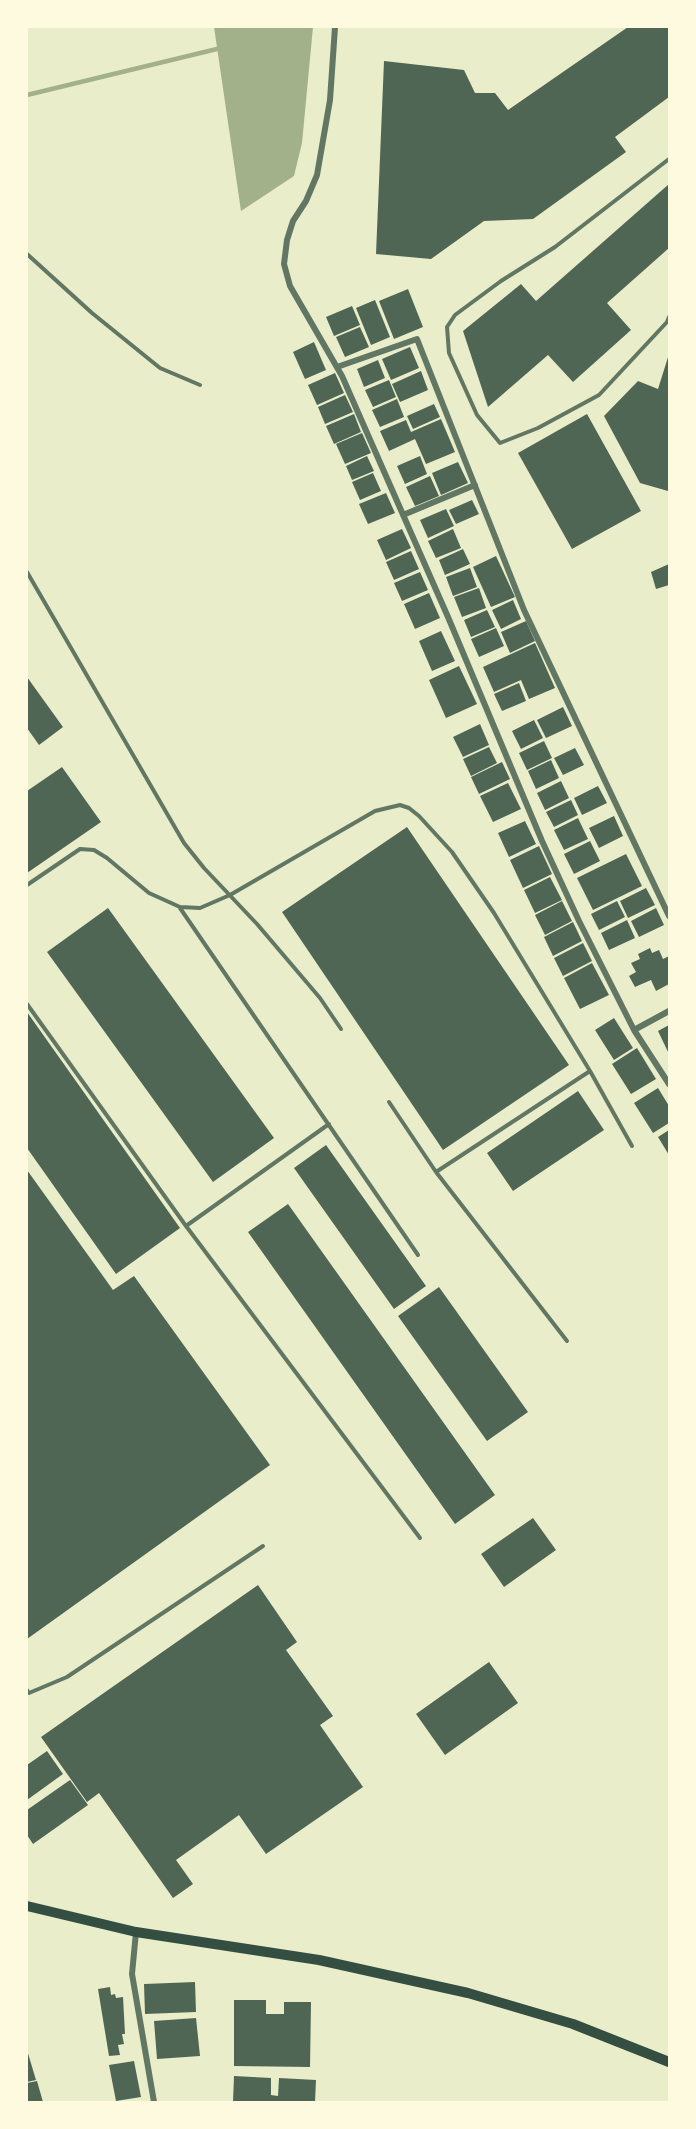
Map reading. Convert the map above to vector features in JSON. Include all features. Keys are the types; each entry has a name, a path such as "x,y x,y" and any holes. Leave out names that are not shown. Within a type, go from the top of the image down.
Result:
{"main road":[{"path":"27,1906 136,1932 319,1960 468,1992 573,2024 669,2062"}],"street":[{"path":"335,27 330,99 317,175 306,201 293,221 287,240 284,264 290,286 337,367 404,516 542,841 579,921 634,1030 669,1084"},
{"path":"337,367 417,339 524,610 669,916"},
{"path":"404,516 475,485"},
{"path":"634,1030 669,1011"},
{"path":"136,1932 132,1974 154,2102"}],"lane":[{"path":"669,159 555,247 501,281 455,315 447,327 449,353 477,416 500,443 538,428 599,394 667,322 669,317"},
{"path":"27,254 92,313 160,368 200,385"},
{"path":"27,572 184,843 320,998 341,1029"},
{"path":"27,885 80,849 94,850 149,893 180,907 200,908 230,895 375,811 400,805 409,808 452,852 494,913 590,1071 632,1146"},
{"path":"180,907 418,1255"},
{"path":"27,1004 186,1226 420,1538"},
{"path":"436,1172 590,1071"},
{"path":"389,1102 436,1172 567,1341"},
{"path":"186,1226 329,1124"},
{"path":"27,1690 29,1693 67,1677 263,1546"}],"shaded area":[{"path":"214,27 313,27 302,143 294,176 241,211"}],"building":[{"path":"628,27 669,27 669,97 615,137 626,152 533,219 484,221 431,259 376,254 384,61 464,70 475,93 495,93 508,110"},
{"path":"669,184 669,248 607,303 631,330 573,382 548,355 488,407 463,331 521,284 536,301"},
{"path":"408,289 423,327 394,339 379,301"},
{"path":"375,300 390,337 371,345 356,308"},
{"path":"352,306 360,325 334,336 326,317"},
{"path":"360,327 369,347 345,357 336,337"},
{"path":"314,342 326,370 305,379 293,352"},
{"path":"410,347 419,368 391,380 382,359"},
{"path":"669,354 668,491 640,483 604,416 638,381 658,389"},
{"path":"378,360 385,378 364,387 357,369"},
{"path":"421,371 428,390 400,402 392,384"},
{"path":"335,373 344,393 317,405 308,385"},
{"path":"389,380 396,397 373,407 365,390"},
{"path":"345,395 353,412 325,424 318,407"},
{"path":"397,399 404,417 380,427 372,410"},
{"path":"434,404 440,417 413,429 407,416"},
{"path":"354,414 361,432 334,444 326,426"},
{"path":"587,414 641,511 572,549 518,453"},
{"path":"441,419 455,452 426,464 415,439 389,451 380,431 406,420 411,432"},
{"path":"362,433 371,453 345,464 336,444"},
{"path":"367,456 374,471 352,480 346,466"},
{"path":"420,456 427,474 405,484 397,466"},
{"path":"458,462 468,483 441,495 432,473"},
{"path":"373,473 381,491 360,500 352,482"},
{"path":"430,476 439,496 415,506 406,487"},
{"path":"386,493 395,513 368,524 359,504"},
{"path":"472,500 479,514 456,524 449,510"},
{"path":"446,509 454,526 428,538 420,520"},
{"path":"402,529 411,548 386,560 377,540"},
{"path":"453,529 461,548 436,558 428,541"},
{"path":"463,549 470,564 445,575 439,560"},
{"path":"411,551 419,569 394,580 386,562"},
{"path":"496,556 515,597 491,607 473,567"},
{"path":"669,564 669,585 656,589 651,572"},
{"path":"470,568 477,587 453,596 446,577"},
{"path":"420,572 428,590 402,601 394,583"},
{"path":"479,588 486,608 462,617 454,597"},
{"path":"429,593 440,618 415,629 404,604"},
{"path":"513,600 521,619 501,629 492,610"},
{"path":"487,610 495,627 471,637 464,620"},
{"path":"526,621 535,641 510,653 501,632"},
{"path":"496,628 504,646 479,657 471,639"},
{"path":"441,631 455,661 432,671 419,641"},
{"path":"535,643 555,688 529,699 521,680 494,692 483,667"},
{"path":"459,666 477,704 446,718 429,680"},
{"path":"27,677 63,727 39,745 27,728"},
{"path":"519,683 526,701 502,711 494,694"},
{"path":"563,707 572,726 546,738 537,720"},
{"path":"534,720 543,738 521,749 512,731"},
{"path":"480,724 489,745 463,757 453,737"},
{"path":"544,741 552,758 527,770 519,753"},
{"path":"489,747 497,763 471,776 463,759"},
{"path":"575,748 584,765 563,775 554,758"},
{"path":"551,760 559,778 536,789 528,771"},
{"path":"502,762 510,779 479,794 471,777"},
{"path":"62,767 101,822 27,873 27,791"},
{"path":"561,781 569,798 545,810 537,793"},
{"path":"508,783 521,809 493,822 480,796"},
{"path":"598,786 607,803 582,815 574,798"},
{"path":"571,800 578,815 554,827 546,812"},
{"path":"614,816 623,836 599,848 589,828"},
{"path":"578,818 588,839 564,850 554,830"},
{"path":"525,821 536,844 509,857 498,833"},
{"path":"407,827 569,1065 443,1150 282,912"},
{"path":"590,841 600,861 574,874 564,854"},
{"path":"539,846 552,874 523,888 510,860"},
{"path":"626,854 642,886 593,910 577,878"},
{"path":"550,877 562,900 535,913 524,890"},
{"path":"646,888 655,905 628,918 620,901"},
{"path":"562,901 572,921 545,935 535,915"},
{"path":"617,901 625,917 599,930 591,914"},
{"path":"108,908 274,1138 213,1182 47,952"},
{"path":"656,908 664,925 639,937 631,921"},
{"path":"627,920 635,938 609,950 601,933"},
{"path":"573,922 582,941 553,956 544,937"},
{"path":"583,943 592,961 563,976 554,958"},
{"path":"650,948 652,953 659,950 663,959 669,956 669,984 656,991 651,980 635,987 629,976 636,972 631,963 640,959 638,954"},
{"path":"592,963 609,995 580,1009 564,978"},
{"path":"27,1012 180,1228 116,1274 27,1148"},
{"path":"614,1018 633,1048 614,1060 595,1030"},
{"path":"669,1025 669,1054 658,1031"},
{"path":"637,1048 656,1079 631,1094 612,1064"},
{"path":"658,1088 669,1106 669,1123 653,1133 634,1103"},
{"path":"578,1091 604,1130 513,1191 487,1153"},
{"path":"669,1130 669,1155 658,1137"},
{"path":"326,1145 426,1286 394,1309 294,1168"},
{"path":"27,1170 113,1290 134,1276 270,1465 27,1639"},
{"path":"288,1204 495,1495 455,1524 248,1232"},
{"path":"439,1287 528,1412 487,1441 398,1316"},
{"path":"533,1518 556,1550 504,1587 481,1554"},
{"path":"258,1585 297,1642 286,1650 333,1716 320,1725 363,1787 266,1854 239,1815 176,1860 193,1884 173,1898 99,1793 87,1802 41,1737"},
{"path":"489,1662 518,1703 445,1755 416,1714"},
{"path":"47,1751 63,1774 27,1800 27,1765"},
{"path":"70,1780 88,1805 33,1844 27,1835 27,1810"},
{"path":"195,1982 196,2012 145,2014 144,1984"},
{"path":"110,1987 111,1995 115,1994 116,1998 123,1997 125,2034 122,2034 124,2044 118,2045 120,2055 109,2056 98,1989"},
{"path":"234,2000 266,2000 266,2014 284,2014 284,2002 311,2002 310,2067 234,2066"},
{"path":"196,2018 200,2056 157,2059 154,2021"},
{"path":"27,2050 36,2080 27,2082"},
{"path":"134,2061 141,2097 116,2101 109,2065"},
{"path":"234,2076 271,2078 271,2095 278,2096 279,2078 316,2080 315,2102 233,2102"},
{"path":"37,2081 43,2102 27,2102 27,2083"}],"waterway":[{"path":"27,95 221,48"}]}
